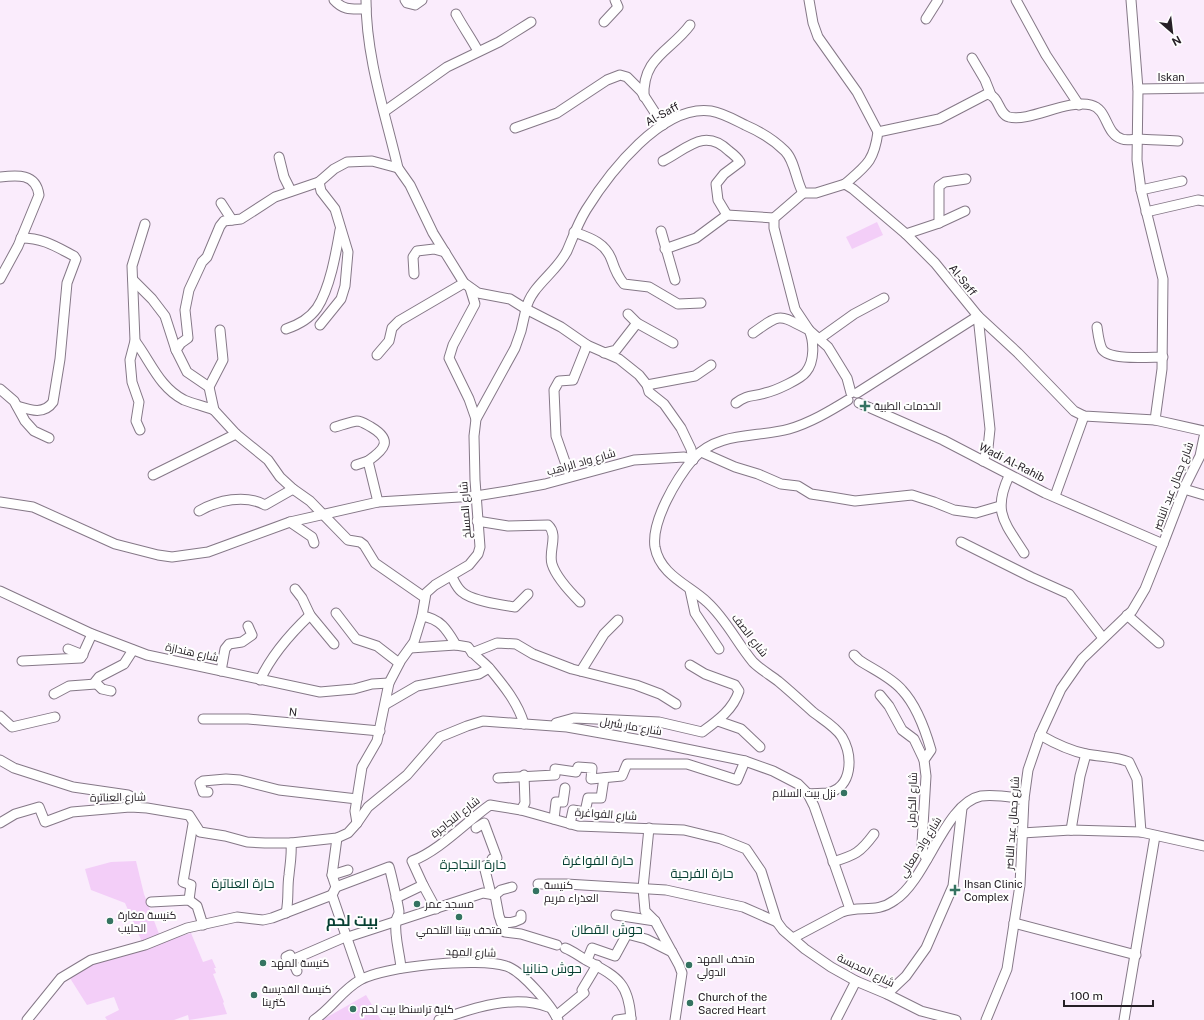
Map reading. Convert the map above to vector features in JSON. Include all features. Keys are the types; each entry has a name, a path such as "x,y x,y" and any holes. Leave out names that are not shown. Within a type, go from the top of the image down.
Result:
{"street":[{"path":"334,0 340,7 347,10 367,4 370,48 398,168 410,185 423,214 467,286 475,304 453,345 450,358 469,399 476,419"},
{"path":"405,0 407,3 414,5 422,0"},
{"path":"604,22 618,7 615,0"},
{"path":"665,249 696,238 727,215 774,218 803,193 816,192 845,184 868,163 875,150 878,132 857,92 818,37 813,23 809,0"},
{"path":"926,19 938,0"},
{"path":"1016,0 1046,55 1080,104"},
{"path":"1131,0 1138,89 1136,139 1141,190 1163,279 1163,357 1156,420"},
{"path":"456,14 464,28 468,31 478,51"},
{"path":"385,111 447,67 499,42 531,22"},
{"path":"644,96 646,79 656,58 683,34 690,25"},
{"path":"972,58 985,80 991,95 995,98 1003,113 1008,117 1019,117 1080,104 1091,105 1099,108 1114,135 1123,139 1178,141"},
{"path":"516,128 547,118 565,109 614,76 627,77 644,96 663,125"},
{"name":"Iskan","path":"1138,89 1204,88"},
{"path":"878,132 939,119 980,98 991,95"},
{"name":"Al-Saff","path":"526,309 528,299 563,258 574,232 586,210 618,167 643,139 663,125 688,113 712,111 751,127 785,151 789,156 803,193"},
{"path":"663,161 693,143 702,140 718,142 725,146 740,162 724,174 716,184 718,200 727,215"},
{"path":"279,157 284,177 291,191"},
{"path":"176,350 189,336 185,310 189,290 202,262 208,257 220,226 224,221 241,219 275,198 319,182 334,169 352,160 381,162 398,168"},
{"path":"0,177 23,176 34,182 39,190 39,195 21,238 0,279"},
{"path":"939,223 939,186 945,182 966,179"},
{"path":"1141,190 1182,181"},
{"path":"319,182 321,190 335,209 348,252 345,286 341,299 320,325"},
{"name":"Al-Saff","path":"845,184 906,234 934,263 978,316 1018,353 1074,411 1084,416"},
{"path":"1146,212 1198,200 1204,201"},
{"path":"221,203 232,220"},
{"path":"906,234 939,223 965,211"},
{"path":"736,403 748,395 767,393 806,372 809,367 813,345 809,330 795,308 774,228 774,218"},
{"path":"140,430 136,421 139,402 132,382 130,360 135,341 132,266 145,224"},
{"path":"286,329 307,318 317,307 330,272 340,229"},
{"path":"661,231 675,280"},
{"path":"574,232 599,242 604,246 610,254 619,279 624,284 649,287 678,304 701,302"},
{"path":"17,406 39,411 49,407 53,402 56,375 60,359 67,283 76,258 40,239 21,238"},
{"path":"414,274 413,257 417,251 434,249 445,252"},
{"path":"133,280 166,316 176,350 187,372 209,387"},
{"path":"467,286 478,293 510,299 561,327 587,345 619,359 639,375 647,385 650,392 664,404 681,428 691,449 692,460"},
{"path":"377,355 389,341 392,328 399,321 467,286"},
{"path":"819,338 854,314 884,298"},
{"name":"شارع المسلخ","path":"424,597 429,589 469,565 478,554 480,547 477,521 474,436 476,419 515,348 526,309"},
{"path":"628,314 637,323 673,343"},
{"path":"692,460 710,445 731,438 788,430 801,425 852,396 978,316 990,429 988,448 983,462"},
{"path":"753,333 767,323 783,317 790,319 809,330"},
{"path":"604,353 616,350 637,323"},
{"path":"1097,327 1102,349 1106,353 1121,357 1163,357"},
{"path":"214,410 209,387 223,360 220,330"},
{"name":"Wadi Al-Rahib","path":"809,330 828,347 847,378 852,396 860,397 859,403 943,440 1010,476 1159,542"},
{"path":"135,341 152,368 168,388 184,400 214,410 236,434 268,460 280,477 323,513 348,540 360,542 364,545 375,563 424,597 422,616 410,648 399,663 389,683 380,731 375,745 362,767 355,811 357,823"},
{"path":"570,476 556,436 554,390 558,381 573,380 587,345"},
{"path":"616,350 619,359"},
{"path":"647,385 695,376 711,365"},
{"path":"0,388 17,406 25,421 34,431 49,438"},
{"path":"1055,496 1084,416 1156,420 1204,431"},
{"path":"335,427 357,421 376,430 386,440 384,446 378,454 368,461 356,466"},
{"path":"153,475 236,434"},
{"name":"شارع جمال عبد الناصر","path":"986,1020 1007,969 1020,885 1024,799 1028,770 1040,735 1061,689 1082,659 1132,611 1145,589 1159,542 1184,489 1202,457 1204,437"},
{"path":"701,452 711,458 758,474 781,484 798,486 812,494 831,498 855,501 912,495 954,510 976,513 1000,506"},
{"name":"شارع واد الراهب","path":"0,502 33,507 115,544 158,555 172,556 208,552 290,522 323,513 378,502 476,496 545,484 570,476 634,460 684,457 692,460"},
{"name":"شارع الصف","path":"692,460 657,520 655,546 664,566 690,590 707,602 718,614 754,663 841,736 848,760 849,774 847,780 839,787 826,793 808,794"},
{"path":"368,461 378,502"},
{"path":"1010,476 1002,491 1000,506 1006,523 1024,553"},
{"path":"199,511 212,504 233,500 257,501 265,505 293,489"},
{"path":"1184,489 1204,495"},
{"path":"477,521 515,526 548,525 552,530 553,536 550,556 553,568 580,602"},
{"path":"290,522 312,537 314,543"},
{"path":"961,542 1069,594 1103,638"},
{"path":"452,576 457,587 464,594 487,601 515,607 528,594"},
{"path":"295,589 302,598 310,615 334,644"},
{"path":"690,590 695,613 720,649"},
{"name":"شارع هندازة","path":"0,591 92,634 147,655 320,692 354,689 372,684 389,683"},
{"path":"336,613 356,639 378,646 399,663"},
{"path":"260,680 267,664 288,636 310,615"},
{"path":"422,616 435,619 439,622 456,645"},
{"path":"1126,616 1159,643"},
{"path":"581,671 604,634 618,620"},
{"path":"222,671 225,649 229,644 242,642 252,635 248,626"},
{"path":"22,661 75,659 83,655 92,634"},
{"path":"472,653 497,643 516,644 533,654 581,671 636,685 660,694 676,704"},
{"path":"410,648 456,645 468,647 472,653 489,668 514,701 520,711 524,724"},
{"path":"68,649 83,655"},
{"path":"96,684 99,677 124,664 133,650"},
{"name":"شارع الكرمل","path":"854,655 902,690 922,722 927,735 931,750 924,760 926,776 923,852 927,859"},
{"path":"539,725 544,723 561,723 574,718 659,722 702,732 718,721 733,704 739,691 735,685 705,674 690,665"},
{"path":"386,704 417,686 479,674 489,668"},
{"path":"54,694 69,686 96,684 102,689 111,692"},
{"path":"880,695 889,706 902,730 914,739 924,760"},
{"path":"0,716 12,727 54,717"},
{"name":"N","path":"203,719 248,719 380,731"},
{"name":"شارع مار شربل","path":"337,838 348,833 357,823 368,806 407,775 440,737 484,721 567,727 652,742 745,761 773,771 798,784 808,794 814,806 850,909"},
{"path":"718,721 741,729 760,747"},
{"path":"1040,735 1050,741 1086,754 1114,757 1129,762 1137,779 1141,832"},
{"path":"1071,830 1080,776 1086,754"},
{"path":"0,760 14,768 73,786 128,795 132,797 138,807"},
{"path":"498,778 555,776 555,769 576,772 578,767 592,768 591,779 622,776 626,764 687,764 738,780 745,761"},
{"path":"522,810 525,803 524,776"},
{"path":"208,792 203,792 200,783 203,781 226,778 278,790 357,799"},
{"path":"562,822 573,810 585,812 588,798 600,798 604,778"},
{"path":"562,822 556,802 563,802 565,788"},
{"path":"814,806 826,793"},
{"name":"شارع واد معالي","path":"793,938 850,909 873,910 894,901 912,885 948,824 962,807 979,796 995,795 1024,799"},
{"name":"شارع النجاجرة","path":"423,885 412,861 435,848 471,818 490,805 522,810 562,822"},
{"name":"شارع العناترة","path":"0,823 15,814 39,807 45,822 72,812 92,809 138,807 188,815 191,817 192,824 200,832 225,836 247,842 291,843 337,838"},
{"path":"887,994 906,976 926,948 952,886 962,807"},
{"name":"شارع الفواغرة","path":"562,822 594,827 684,830 721,839 746,849 761,871 777,922"},
{"path":"476,828 484,823 497,858 492,859 494,863 484,866 505,932 521,934 561,946 597,965 622,984 630,1002 631,1019 617,1020"},
{"path":"189,900 191,885 183,882 192,824"},
{"name":"شارع الفواغرة","path":"649,828 642,888 645,911 654,921 682,973 675,1020"},
{"path":"1022,833 1071,830 1141,832 1155,836 1174,838 1204,846"},
{"path":"833,862 849,857 864,848 874,834"},
{"path":"1124,1020 1155,836"},
{"path":"317,1018 332,1003 361,980 345,937 334,891 332,875 337,838"},
{"path":"286,914 289,899 288,876 292,855 291,843"},
{"path":"27,1020 61,978 91,960 160,939 177,931 237,917 263,920 286,914 389,867 394,880 393,888 399,913 396,922 401,968"},
{"path":"332,875 348,870"},
{"path":"538,884 666,890 743,907 777,922"},
{"path":"396,898 423,885 436,909"},
{"path":"292,965 345,937 483,894 493,895 501,890 512,887"},
{"path":"151,902 189,900 197,906 203,925"},
{"path":"501,922 515,922 521,919 521,915"},
{"path":"616,915 654,921"},
{"name":"شارع المدبسة","path":"777,922 783,930 819,960 856,982 887,994 920,1016 956,1020"},
{"path":"1014,923 1136,955"},
{"path":"586,960 592,948 615,956 627,934 646,939 672,952"},
{"name":"شارع المهد","path":"361,980 401,968 442,963 506,966 534,986 557,1018"},
{"path":"557,1018 584,993 582,990 597,965"},
{"path":"836,1020 856,982"},
{"path":"439,1020 469,1010 502,1003 528,1001 548,1007"}],"shaded area":[{"path":"877,222 883,235 852,249 846,237"},
{"path":"136,861 144,894 159,934 142,942 125,903 91,890 85,869 111,862"},
{"path":"191,933 203,962 212,959 216,968 214,968 216,973 213,974 227,1014 189,1020 188,1015 174,1020 107,1020 105,1017 119,1010 114,997 87,1005 68,975 91,963"},
{"name":"كلية تراسنطا بيت لحم","path":"366,995 381,1020 322,1020"}],"place":[{"name":"الخدمات الطبية","path":"865,406"},
{"name":"نزل بيت السلام","path":"844,793"},
{"name":"Ihsan Clinic Complex","path":"955,890"},
{"name":"كنيسة العذراء مريم","path":"536,891"},
{"name":"مسجد عمر","path":"417,904"},
{"name":"متحف بيتنا التلحمي","path":"459,917"},
{"name":"كنيسة مغارة الحليب","path":"110,921"},
{"name":"كنيسة المهد","path":"263,963"},
{"name":"متحف المهد الدولي","path":"689,965"},
{"name":"كنيسة القديسة كترينا","path":"254,995"},
{"name":"Church of the Sacred Heart","path":"690,1003"},
{"name":"كلية تراسنطا بيت لحم","path":"353,1009"}],"district":[{"name":"حارة الفواغرة","path":"598,860"},
{"name":"حارة النجاجرة","path":"473,864"},
{"name":"حارة الفرحية","path":"702,873"},
{"name":"حارة العناترة","path":"243,883"},
{"name":"بيت لحم","path":"352,921"},
{"name":"حوش القطان","path":"607,929"},
{"name":"حوش حنانيا","path":"552,968"}]}
